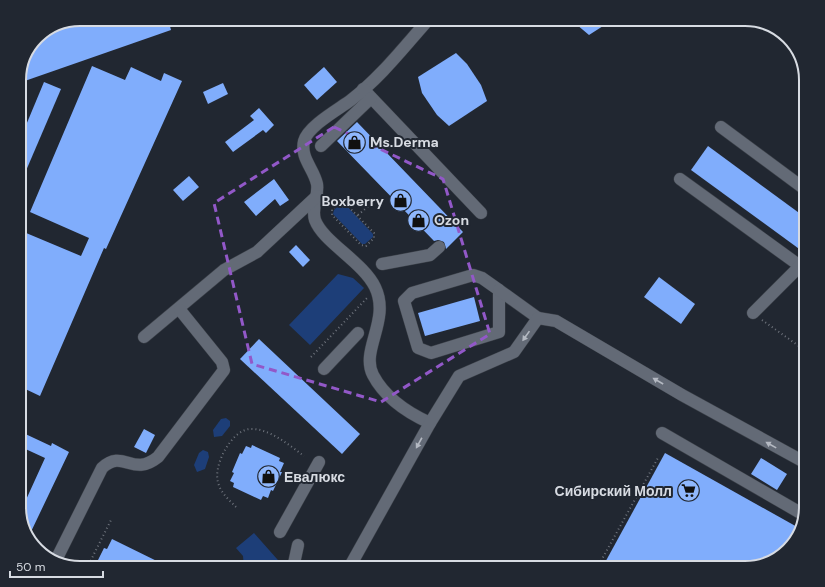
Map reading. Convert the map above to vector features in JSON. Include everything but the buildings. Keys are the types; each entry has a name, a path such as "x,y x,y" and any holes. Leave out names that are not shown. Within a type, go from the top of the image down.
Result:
{"street":[{"path":"321,146 367,93 378,76 423,26"},
{"path":"367,93 326,118 307,136 304,142 306,160 317,184 317,196 314,207 315,219 321,230 365,272 376,289 380,310 370,360 370,369 382,389 396,402 411,414 430,423"},
{"path":"367,93 481,213"},
{"path":"721,128 799,185"},
{"path":"680,179 799,260"},
{"path":"144,337 180,310 224,270 257,252 317,196"},
{"path":"382,264 430,255 440,247"},
{"path":"753,313 799,267"},
{"path":"499,290 500,332 453,341 431,353 418,348 404,301 412,293 473,275 482,278 499,290 538,318 556,322 682,395 799,459"},
{"path":"58,556 102,468 109,462 116,460 141,467 158,457 224,370 222,362 180,310"},
{"path":"353,561 430,423 459,376 514,352 538,318"},
{"path":"324,369 358,333"},
{"path":"662,433 799,512"},
{"path":"280,532 319,462"},
{"path":"295,561 298,545"}],"path":[{"path":"343,201 358,215 376,235 364,247 331,212 343,201"},
{"path":"358,215 371,204"},
{"path":"311,357 363,302"},
{"path":"753,313 799,346"},
{"path":"236,507 218,483 216,469 231,440 238,433 248,429 269,434 304,456"},
{"path":"602,561 660,456"},
{"path":"90,561 112,518"}],"highlighted area":[{"path":"334,127 443,179 490,334 381,402 252,364 214,203"}],"shaded area":[{"path":"341,203 344,203 373,234 373,237 365,244 362,244 333,214 334,210"},
{"path":"338,274 353,278 364,288 310,345 289,325"},
{"path":"226,418 230,421 230,426 222,436 214,437 213,430 221,419"},
{"path":"203,450 208,452 209,457 205,469 197,472 194,465 199,453"},
{"path":"254,533 279,561 243,561 243,556 236,548"}],"place":[{"name":"Ms.Derma","path":"355,142"},
{"name":"Boxberry","path":"400,201"},
{"name":"Ozon","path":"418,220"},
{"name":"Евалюкс","path":"269,477"},
{"name":"Сибирский Молл","path":"688,491"}]}
